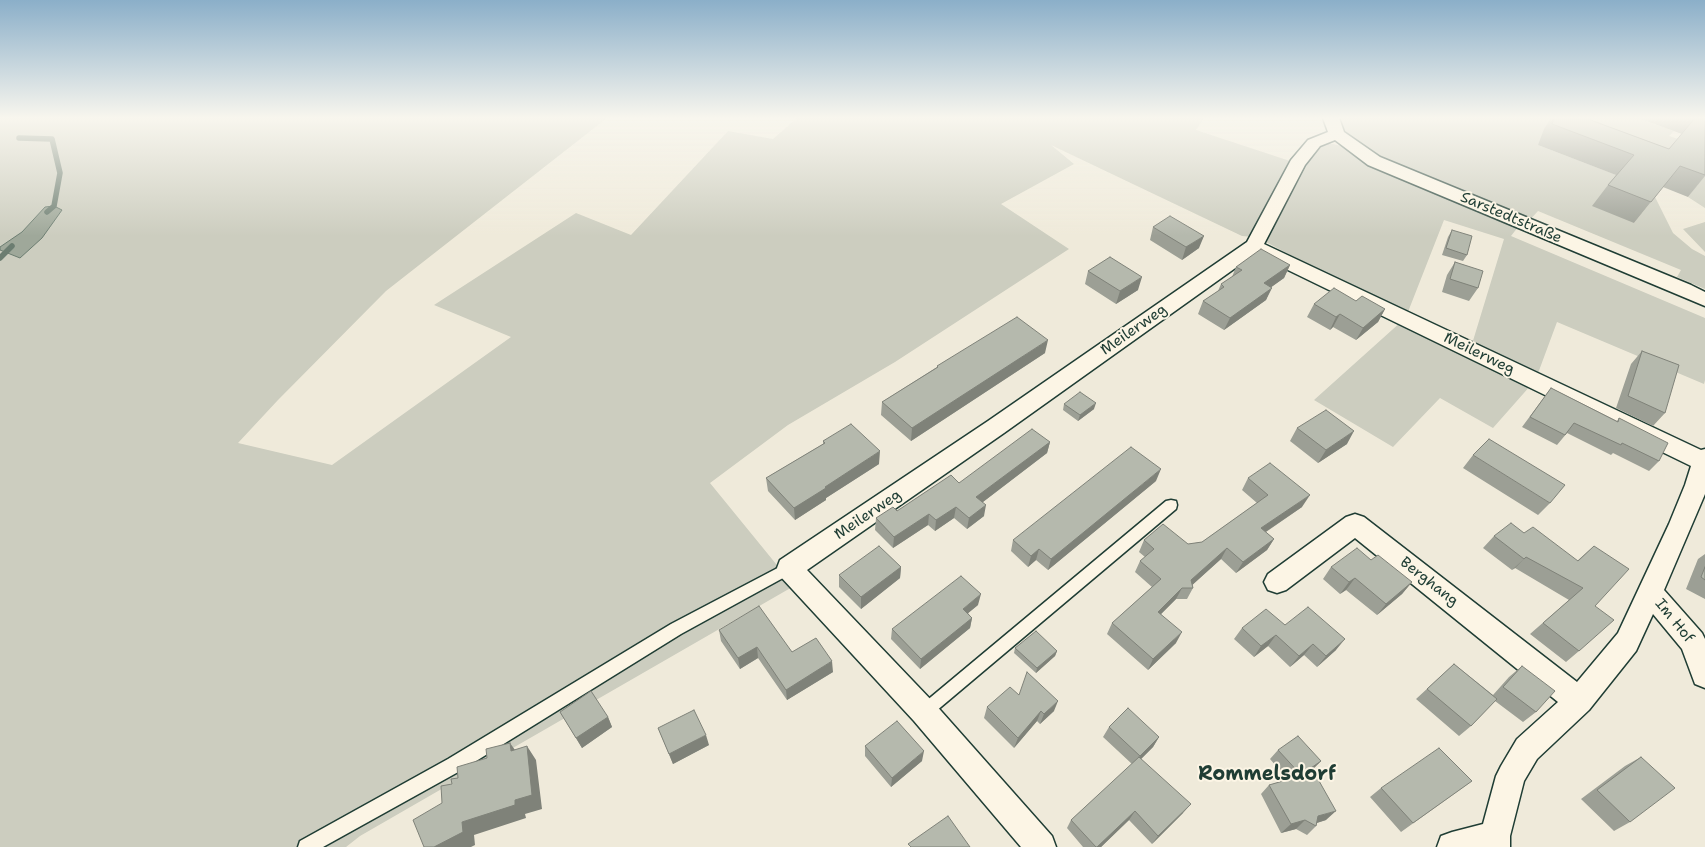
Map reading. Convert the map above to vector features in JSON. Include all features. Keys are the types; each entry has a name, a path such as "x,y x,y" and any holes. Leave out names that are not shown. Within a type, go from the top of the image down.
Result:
{"street":[{"name":"Meilerweg","path":"790,568 996,427 1254,246 1297,164 1302,158"},
{"name":"Sarstedtstraße","path":"1370,158 1374,161 1684,289 1705,300"},
{"name":"Meilerweg","path":"1254,246 1703,473"},
{"path":"1452,847 1495,842 1512,776 1527,749 1579,701 1627,642 1703,473"},
{"name":"Berghang","path":"1277,582 1355,524 1579,701"},
{"path":"790,568 924,712 1041,847"},
{"name":"Im Hof","path":"1649,591 1693,642 1705,675"}],"lane":[{"path":"924,712 1171,505"},
{"path":"306,847 454,765 676,629 790,568"}],"shaded area":[{"path":"0,158 557,158 386,291 278,400 238,443 332,465 511,337 434,305 576,213 631,235 703,158 1066,158 1074,164 1001,204 1069,249 895,362 788,425 710,483 794,586 360,836 346,847 0,847"},
{"path":"1077,158 1279,158 1290,161 1253,237 1242,236"},
{"path":"1311,158 1361,158 1370,163 1518,227 1511,236 1705,318 1704,384 1557,322 1537,376 1472,344 1504,239 1444,220 1406,317 1266,242"},
{"path":"1369,158 1571,158 1619,176 1634,223 1655,197 1673,233 1692,249 1705,256 1705,289 1677,277 1681,270 1538,211 1526,224 1374,161"},
{"path":"1705,175 1705,208 1688,197"},
{"path":"54,206 62,210 42,238 20,258 0,250 0,247 22,232 45,207"},
{"path":"1705,222 1705,252 1683,229"},
{"path":"1402,321 1531,385 1493,428 1440,398 1393,447 1314,400"}],"building":[{"path":"1632,158 1705,158 1705,175 1680,166 1651,202 1608,185"},
{"path":"1170,216 1204,236 1186,247 1153,227"},
{"path":"1452,230 1472,236 1467,255 1446,248"},
{"path":"1261,249 1290,265 1264,283 1272,288 1230,318 1203,301 1224,287 1221,284 1242,270 1236,267"},
{"path":"1110,257 1142,277 1120,291 1088,271"},
{"path":"1455,262 1483,271 1478,288 1450,279"},
{"path":"1334,288 1356,301 1362,296 1385,309 1363,328 1340,314 1336,317 1314,304"},
{"path":"1017,317 1048,340 912,428 882,402 938,367 937,366"},
{"path":"1642,351 1679,365 1665,413 1628,396"},
{"path":"1551,388 1618,422 1619,418 1668,443 1659,461 1622,443 1621,445 1574,423 1565,435 1530,417"},
{"path":"1080,392 1096,403 1080,415 1064,404"},
{"path":"1326,410 1354,431 1326,450 1297,428"},
{"path":"851,424 880,451 794,508 766,478 825,443 823,441"},
{"path":"1032,429 1050,442 976,497 986,505 969,518 956,507 936,520 929,514 894,537 876,518 893,507 897,511 951,475 959,483"},
{"path":"1489,439 1565,485 1550,503 1473,455"},
{"path":"1131,447 1161,469 1051,559 1039,549 1031,556 1013,540"},
{"path":"1270,463 1310,495 1261,528 1274,539 1243,562 1227,548 1191,580 1193,588 1182,588 1158,612 1182,632 1153,659 1112,623 1161,579 1140,561 1154,549 1144,540 1163,524 1188,544 1202,542 1268,495 1248,478"},
{"path":"1511,523 1524,533 1533,527 1578,561 1594,546 1629,569 1595,606 1614,620 1579,651 1543,623 1583,588 1526,557 1524,559 1494,536"},
{"path":"879,546 901,567 861,597 839,575"},
{"path":"1357,548 1371,560 1378,555 1412,582 1386,604 1355,578 1349,582 1331,567"},
{"path":"1705,567 1705,580 1701,577"},
{"path":"961,576 981,594 963,609 972,618 921,659 892,629"},
{"path":"759,606 792,652 816,638 832,661 786,690 757,647 738,658 719,630"},
{"path":"1308,607 1345,639 1326,656 1313,644 1299,656 1276,635 1261,646 1242,628 1266,609 1285,625"},
{"path":"1036,631 1057,651 1037,668 1015,648"},
{"path":"1454,664 1497,699 1471,726 1427,689"},
{"path":"1522,666 1555,691 1536,712 1503,687"},
{"path":"1027,672 1058,701 1044,714 1041,711 1018,738 987,707 1010,687 1019,695"},
{"path":"591,691 608,717 576,738 560,712"},
{"path":"1128,708 1159,737 1140,756 1109,727"},
{"path":"694,710 706,735 669,754 658,728"},
{"path":"897,721 924,751 892,778 865,746"},
{"path":"1298,736 1321,761 1301,775 1278,750"},
{"path":"510,743 511,751 527,746 532,795 515,800 515,805 462,822 463,832 434,847 424,847 413,820 442,803 441,786 452,784 451,779 458,778 457,767 487,758 486,749"},
{"path":"1439,748 1472,781 1413,823 1381,788"},
{"path":"1139,757 1191,804 1158,836 1135,811 1096,847 1071,820"},
{"path":"1641,757 1675,788 1630,822 1597,790"},
{"path":"1314,772 1336,811 1318,816 1316,826 1305,820 1291,824 1269,785"},
{"path":"948,816 970,847 911,847 908,844"}],"waterway":[{"path":"47,212 54,206 60,173 56,158"},
{"path":"0,258 12,246"}],"district":[{"name":"Rommelsdorf","path":"1267,775"}]}
